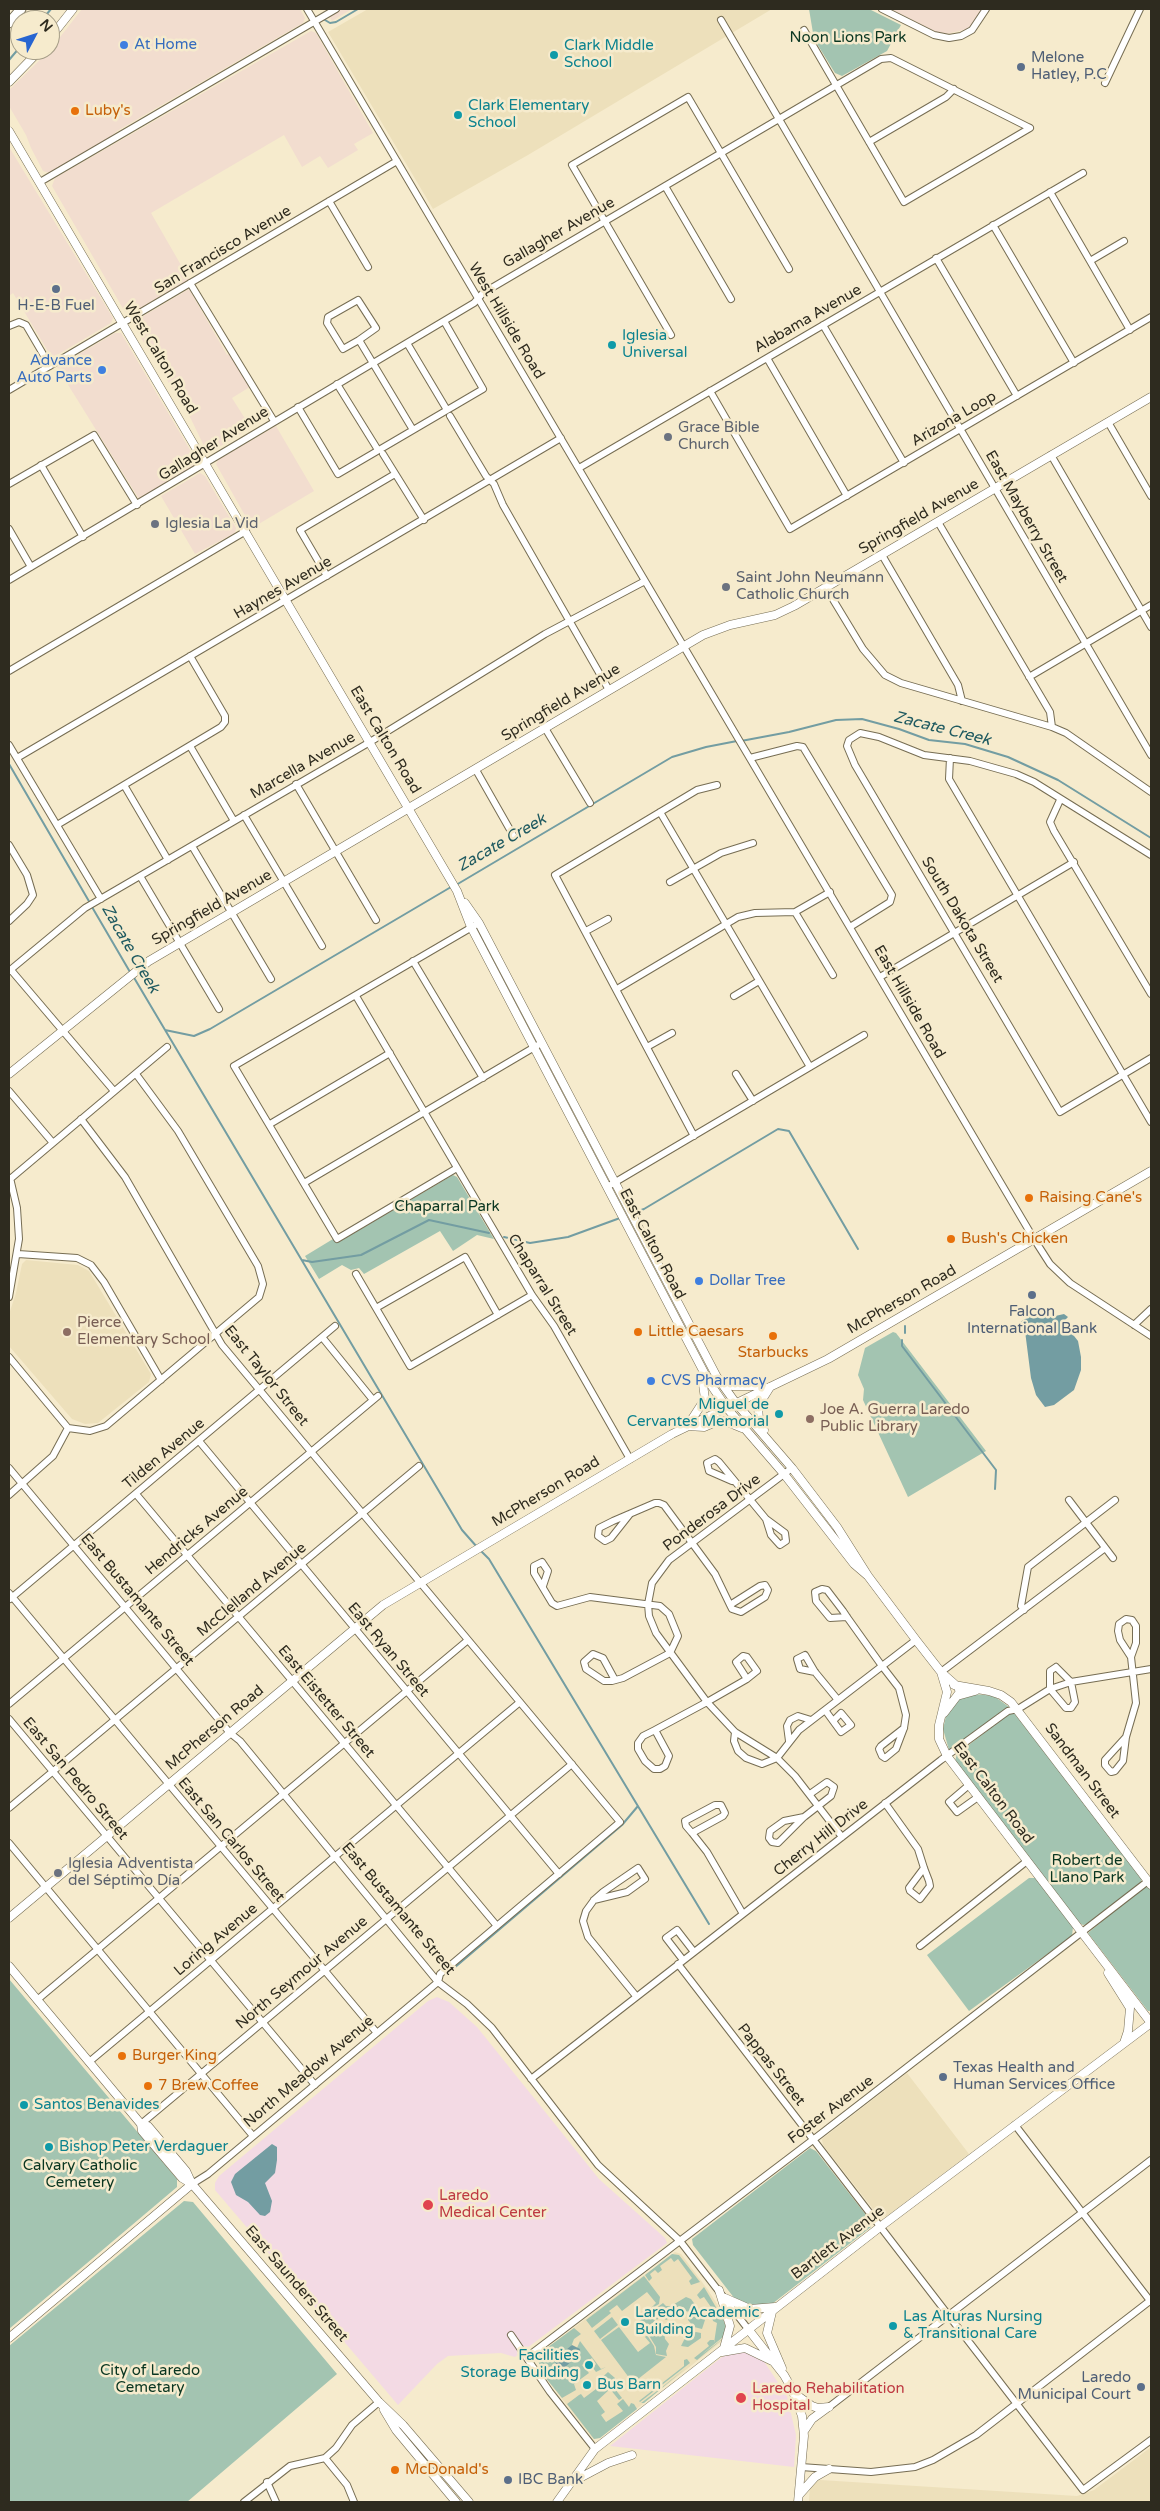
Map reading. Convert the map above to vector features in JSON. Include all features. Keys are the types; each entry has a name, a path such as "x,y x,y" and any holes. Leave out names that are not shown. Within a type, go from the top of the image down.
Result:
{"highway":[{"path":"9,23 21,9"}],"main road":[{"path":"60,25 73,9"},
{"path":"9,82 12,76 29,60"},
{"name":"West Calton Road","path":"9,131 287,600"},
{"name":"Springfield Avenue","path":"9,1074 137,969 284,881 476,770 684,646 719,628 775,615 826,588 1151,397"},
{"name":"East Calton Road","path":"287,600 451,881 479,923 717,1377 735,1402 792,1468 837,1527 868,1576 916,1640 941,1672 956,1685"},
{"name":"East Calton Road","path":"458,892 471,927 700,1365 726,1406 784,1474 854,1564 868,1576"},
{"path":"503,988 511,984"},
{"path":"579,1134 588,1130"},
{"name":"McPherson Road","path":"9,1918 383,1605 687,1426 828,1359 1151,1171"},
{"path":"640,1251 649,1247"},
{"path":"668,1305 677,1300"},
{"path":"678,1323 683,1326 690,1324"},
{"path":"700,1365 706,1392 705,1399 687,1426 704,1428 718,1421 725,1421 747,1430"},
{"path":"717,1377 732,1386 770,1386"},
{"path":"768,1439 758,1410 761,1400 770,1386"},
{"path":"829,1531 837,1527"},
{"name":"East Calton Road","path":"941,1672 947,1692 939,1725 939,1739 947,1756 1151,2023"},
{"path":"942,1716 957,1696 960,1690 956,1685 950,1686 947,1692 950,1696 957,1696 980,1690"},
{"name":"Sandman Street","path":"956,1685 1001,1695 1018,1709 1150,1883"},
{"path":"1102,1960 1113,1983 1130,2008 1128,2031 1124,2043"},
{"name":"East Saunders Street","path":"9,1966 141,2124 148,2126 186,2171 192,2184 379,2402 404,2425 468,2502"},
{"name":"Bartlett Avenue","path":"557,2502 595,2449 880,2227 1151,2023"},
{"name":"North Meadow Avenue","path":"9,2338 192,2184"},
{"path":"719,2290 730,2326 724,2348"},
{"path":"725,2298 752,2309 775,2308 768,2324 767,2335 784,2375"},
{"name":"East Bustamante Street","path":"748,2329 784,2375 794,2393 804,2431 799,2499"},
{"path":"715,2354 745,2348 775,2364"},
{"path":"794,2393 812,2406 818,2408 829,2407"},
{"name":"East Saunders Street","path":"379,2402 396,2430 456,2502"},
{"path":"804,2431 812,2419 829,2407"},
{"path":"570,2484 608,2463 632,2455"},
{"path":"799,2499 815,2477 829,2469"}],"street":[{"name":"West Hillside Road","path":"307,9 684,646"},
{"path":"40,182 336,9"},
{"path":"882,9 934,35 949,38 961,36 972,30 986,9"},
{"path":"1105,83 1140,9"},
{"name":"East Mayberry Street","path":"721,20 1151,755"},
{"path":"804,30 869,142 946,97 954,89"},
{"name":"Gallagher Avenue","path":"9,580 207,464 214,457 474,303 483,293 886,58 891,58 1030,128 904,202 869,142"},
{"path":"671,335 572,165 679,101 688,96 789,268"},
{"name":"San Francisco Avenue","path":"9,390 397,160"},
{"name":"Alabama Avenue","path":"579,468 1082,173"},
{"path":"665,186 731,299"},
{"path":"1050,192 1130,330"},
{"path":"329,201 368,267"},
{"path":"993,225 1074,363"},
{"path":"1090,261 1124,241"},
{"path":"936,258 1017,396"},
{"path":"190,283 274,422"},
{"path":"358,300 376,328 360,340 343,348 326,320 358,300"},
{"name":"Arizona Loop","path":"710,391 790,529 1151,317"},
{"path":"298,407 338,474 380,452 413,430 448,413 484,388 444,321"},
{"path":"9,326 19,322 26,325 50,366"},
{"path":"823,325 904,463"},
{"path":"360,340 413,430"},
{"path":"407,343 448,413 494,484 504,505 609,690"},
{"path":"766,358 847,496"},
{"path":"337,384 424,520"},
{"path":"1108,422 1151,496"},
{"path":"9,484 94,435 137,505"},
{"name":"Haynes Avenue","path":"17,758 561,438"},
{"path":"1051,455 1151,628"},
{"path":"41,464 83,537"},
{"path":"327,576 300,530 395,474"},
{"path":"938,522 1050,712 1052,727"},
{"path":"9,529 31,567"},
{"path":"9,671 246,531"},
{"path":"882,555 958,685 962,700"},
{"name":"Marcella Avenue","path":"10,970 85,908 370,742 511,654 645,581"},
{"path":"826,588 863,649 885,675 901,683 1052,727 1066,733 1151,792"},
{"path":"1029,677 1151,605"},
{"name":"East Hillside Road","path":"684,646 1050,1264 1070,1283 1151,1336"},
{"path":"57,825 221,727 225,722 225,716 190,656"},
{"path":"545,728 590,803"},
{"name":"South Dakota Street","path":"950,758 924,755 880,737 860,733 849,740 846,746 855,765 1060,1112 1123,1075"},
{"path":"9,745 99,900"},
{"path":"190,746 234,821"},
{"path":"750,758 797,746 803,747 887,886 892,895 890,902 850,927"},
{"path":"1151,855 1060,800 1034,782 1016,774 970,760 950,758 949,779 1151,1122"},
{"path":"476,770 513,835"},
{"path":"296,784 376,920"},
{"path":"124,785 168,860"},
{"path":"694,1136 555,875 697,790 717,785"},
{"path":"1060,800 1050,822 1151,994"},
{"path":"660,812 810,1067"},
{"path":"244,815 322,946"},
{"path":"670,882 721,853 753,844"},
{"path":"9,845 27,875 33,895 27,904 9,921"},
{"path":"192,846 271,979"},
{"path":"880,977 1074,862"},
{"path":"140,876 219,1009"},
{"path":"617,989 747,914 795,912 830,892"},
{"path":"795,912 833,975"},
{"path":"586,931 608,918"},
{"path":"457,1168 337,1239 234,1066 479,923"},
{"path":"413,961 483,1078"},
{"path":"10,970 63,1029 114,1091"},
{"path":"734,996 759,981"},
{"name":"Chaparral Street","path":"356,996 532,1295 554,1326 630,1459"},
{"path":"647,1047 672,1033"},
{"path":"607,1187 864,1035"},
{"path":"304,1183 542,1043"},
{"path":"9,1297 18,1254 17,1208 10,1179 167,1047"},
{"path":"270,1124 390,1053"},
{"path":"1123,1075 1151,1058"},
{"path":"9,1356 68,1428 85,1431 101,1429 260,1297 263,1284 258,1266 178,1131 136,1074"},
{"path":"736,1074 753,1101"},
{"path":"9,1091 53,1143"},
{"name":"East Taylor Street","path":"81,1119 125,1178 215,1335 620,1822"},
{"path":"18,1254 77,1258 91,1265 104,1282 161,1380"},
{"path":"376,1308 465,1257 498,1315"},
{"path":"356,1274 410,1366 532,1295"},
{"path":"1134,1325 1151,1309"},
{"name":"Tilden Avenue","path":"10,1596 136,1494 335,1326"},
{"name":"Hendricks Avenue","path":"9,1704 376,1398 322,1337"},
{"path":"9,1495 53,1456 68,1428"},
{"name":"East Ryan Street","path":"198,1441 354,1630 560,1874"},
{"name":"McClelland Avenue","path":"9,1808 419,1466"},
{"name":"East Bustamante Street","path":"9,1468 230,1733 240,1741 438,1982 481,2016 598,2165 680,2241 748,2329"},
{"name":"Ponderosa Drive","path":"792,1468 692,1543 659,1572 652,1583 648,1604 649,1616 656,1634 707,1702 735,1732 777,1758 810,1794 842,1837"},
{"path":"732,1481 766,1519"},
{"name":"East Eistetter Street","path":"136,1494 497,1926"},
{"path":"1069,1500 1113,1558"},
{"path":"1024,1610 1021,1606 1028,1567 1115,1500"},
{"path":"630,1514 611,1538 605,1541 598,1536 599,1528 630,1514 655,1503 664,1505 715,1574 730,1605 732,1609 741,1612 765,1597 768,1590 764,1585 760,1586 730,1605"},
{"path":"941,1672 1105,1548"},
{"path":"543,1586 552,1603 557,1606 590,1597 660,1606 669,1614 677,1629 676,1643 670,1653 615,1680 604,1681 586,1669 584,1662 593,1654 598,1654 603,1658 615,1680"},
{"path":"847,1617 830,1618 816,1602 815,1592 822,1589 827,1590 847,1617 882,1666 899,1688 904,1699 906,1715 904,1728 896,1749 885,1758 882,1756 878,1750 881,1746 904,1728"},
{"name":"East San Carlos Street","path":"10,1596 377,2033"},
{"path":"1126,1737 1105,1760 1105,1765 1111,1772 1115,1771 1123,1762 1126,1737 1136,1703 1131,1657 1120,1640 1118,1631 1121,1622 1126,1619 1132,1620 1136,1626 1136,1643 1131,1657"},
{"path":"37,2000 468,1640"},
{"path":"735,1732 734,1741 738,1751 746,1758 762,1764 777,1758 789,1741 811,1720 916,1640"},
{"path":"1056,1667 1071,1682 1075,1702 1071,1708 1066,1708 1050,1689 1048,1680 1050,1671 1056,1667"},
{"name":"Cherry Hill Drive","path":"530,2079 885,1803 1008,1711 1018,1709 1050,1689 1071,1682 1151,1669"},
{"path":"815,1672 838,1700"},
{"path":"655,1730 669,1756 665,1766 660,1769 654,1769 645,1761 638,1749 638,1742 643,1736 747,1679"},
{"name":"Loring Avenue","path":"89,2062 520,1702"},
{"path":"824,1710 832,1721"},
{"path":"789,1741 786,1726 790,1720 798,1716 811,1720"},
{"name":"East San Pedro Street","path":"9,1719 315,2085"},
{"name":"North Seymour Avenue","path":"141,2124 572,1764"},
{"path":"804,1817 784,1821 770,1831 769,1838 772,1842 778,1843 804,1817 831,1796 834,1787 827,1782 810,1794"},
{"path":"969,1785 949,1802 957,1812 978,1797"},
{"path":"885,1803 918,1849 924,1868"},
{"path":"692,1833 724,1816 725,1813 721,1805 715,1805 686,1821 692,1833 707,1852 743,1914"},
{"name":"North Meadow Avenue","path":"192,2184 208,2174 438,1982 440,1974 620,1822"},
{"path":"9,1843 253,2136"},
{"path":"920,1946 1027,1861"},
{"path":"594,1900 627,1892 645,1879 638,1868 594,1900 586,1911 583,1921 588,1937 636,1996"},
{"name":"Foster Avenue","path":"527,2356 1082,1932 1150,1883"},
{"name":"Pappas Street","path":"694,1952 677,1930 666,1938 680,1962 813,2139 1083,2490 1151,2440"},
{"path":"801,2467 871,2472 915,2467 957,2448 1151,2301 1016,2125"},
{"path":"829,2407 1151,2160"},
{"path":"511,2335 550,2392 595,2449"},
{"path":"244,2502 290,2466 325,2458 336,2448 352,2425 379,2402"},
{"path":"325,2458 347,2485 354,2502"},
{"path":"268,2482 276,2502"}],"shaded area":[{"path":"82,9 300,9 305,18 303,23 117,131 111,137 50,173 43,171 26,135 9,106 9,90 40,60 60,60 60,37"},
{"path":"325,9 352,9 332,21"},
{"path":"368,9 772,9 528,155 433,209 328,32"},
{"path":"891,9 983,9 973,25 968,29 946,34 938,33"},
{"path":"311,31 316,33 373,133 354,144 358,150 328,168 320,156 302,167 284,135 151,213 189,279 132,313 125,312 52,186 55,178"},
{"path":"9,147 113,318 111,323 52,358 13,293 9,296"},
{"path":"189,289 227,355 233,351 253,385 232,398 251,428 214,450 204,446 191,419 135,328 135,321"},
{"path":"115,333 121,333 196,460 195,466 139,499 57,367"},
{"path":"276,426 314,491 252,528 216,464 218,460"},
{"path":"200,473 205,476 236,528 235,533 195,554 161,496"},
{"name":"Pierce Elementary School","path":"26,1260 78,1265 89,1271 151,1374 149,1382 98,1423 85,1424 72,1419 9,1346 9,1314 22,1264"},
{"name":"Laredo Medical Center","path":"437,1997 449,2002 477,2027 599,2179 665,2238 667,2243 515,2357 501,2353 448,2356 437,2364 398,2405 215,2190 215,2183 219,2176 428,2001"},
{"path":"907,2073 969,2154 887,2216 880,2218 823,2145 822,2139"},
{"path":"675,2252 681,2254 708,2290 726,2318 728,2328 721,2342 600,2438 593,2439 545,2377 536,2356"},
{"path":"743,2350 763,2360 787,2396 796,2435 794,2467 610,2446 722,2357"},
{"path":"1151,2447 1151,2502 809,2502 810,2484 820,2480 1077,2496 1094,2490"}],"green space":[{"name":"Noon Lions Park","path":"809,9 869,9 901,25 887,51 842,76 835,73 814,39"},
{"name":"Chaparral Park","path":"453,1175 457,1177 494,1239 477,1235 453,1251 440,1231 364,1274 359,1268 351,1270 342,1265 319,1279 305,1256 333,1239 339,1242"},
{"path":"893,1332 896,1333 986,1451 908,1497 863,1400 864,1389 858,1375 865,1348"},
{"path":"975,1694 994,1696 1009,1707 949,1750 943,1729 947,1712 960,1698"},
{"name":"Robert de Llano Park","path":"1014,1713 1142,1878 1140,1884 1088,1924 1083,1925 1078,1922 955,1761 957,1754 1009,1714"},
{"name":"Robert de Llano Park","path":"1029,1878 1036,1878 1073,1927 1072,1936 969,2011 927,1955"},
{"name":"Robert de Llano Park","path":"1144,1886 1151,1889 1151,2011 1148,2011 1088,1933"},
{"name":"Calvary Catholic Cemetery","path":"9,1979 177,2179 177,2187 9,2329"},
{"path":"810,2148 816,2151 870,2220 871,2227 772,2304 758,2308 735,2299 693,2245 692,2239"},
{"name":"City of Laredo Cemetary","path":"184,2201 193,2202 337,2374 187,2502 9,2502 9,2346"},
{"path":"672,2254 679,2255 700,2282 691,2285 689,2281 692,2278 678,2259 674,2262 671,2258 660,2266 662,2270 658,2273 655,2270 650,2274 652,2278 649,2281 645,2275"},
{"path":"644,2276 660,2297 659,2304 649,2310 656,2303 647,2292 622,2311 617,2305 609,2311 611,2313 592,2328 586,2320"},
{"path":"704,2287 726,2327 723,2337 701,2355 725,2337 697,2360 694,2358 709,2346 707,2343 710,2340 714,2340 714,2343 717,2323 713,2321 712,2316 715,2313 704,2297 700,2299 697,2295"},
{"path":"686,2297 691,2299 699,2310 696,2312 696,2308 692,2307 691,2312 684,2311 684,2308 679,2306 671,2312 670,2318 666,2320 661,2315 657,2320 651,2312 663,2303 666,2306 671,2306"},
{"path":"699,2311 705,2320 702,2329 694,2327 688,2320 688,2313 696,2314"},
{"path":"650,2313 655,2321 651,2324 654,2327 647,2333 638,2322"},
{"path":"612,2317 618,2325 600,2339 594,2331"},
{"path":"619,2327 638,2352 650,2343 645,2337 647,2335 654,2346 656,2355 666,2357 633,2383 601,2340"},
{"path":"574,2328 581,2334 574,2339 571,2347 577,2348 580,2341 601,2369 606,2367 596,2372 593,2368 596,2364 592,2358 582,2365 589,2373 574,2384 576,2390 562,2398 545,2377 536,2356"},
{"path":"655,2329 659,2334 664,2330 665,2339 669,2344 666,2351 667,2356 656,2354 656,2347 648,2334"},
{"path":"696,2332 701,2333 701,2338 688,2347 681,2346 686,2336"},
{"path":"687,2359 690,2363 639,2401 684,2366 684,2360"},
{"path":"686,2368 644,2403 641,2403 661,2388"},
{"path":"608,2372 615,2378 615,2381 612,2383 608,2378 598,2386 596,2383"},
{"path":"608,2380 622,2398 619,2400 610,2389 597,2401 605,2412 601,2415 606,2422 623,2411 617,2404 623,2399 629,2407 631,2403 637,2409 600,2438 594,2439 567,2404 581,2394 584,2398"}],"water":[{"path":"1036,1313 1051,1317 1064,1314 1068,1317 1063,1322 1078,1341 1081,1357 1081,1370 1074,1390 1054,1405 1045,1407 1036,1395 1031,1378 1025,1331 1020,1322"},
{"path":"272,2144 277,2147 277,2160 275,2173 265,2183 272,2201 270,2212 265,2216 260,2215 248,2202 236,2195 231,2182 235,2174"},
{"path":"572,2345 580,2349 579,2355 565,2367 558,2368 554,2360"}],"waterway":[{"path":"325,20 330,23 336,22 358,9"},
{"name":"Zacate Creek","path":"741,741 789,732 836,720 862,719 899,729 929,740 965,744 1008,757 1058,780 1151,838"},
{"name":"Zacate Creek","path":"456,885 672,757 706,747 737,741"},
{"name":"Zacate Creek","path":"9,764 90,903"},
{"name":"Zacate Creek","path":"165,1030 194,1036 210,1029 451,887"},
{"name":"Zacate Creek","path":"92,907 130,972"},
{"path":"133,976 462,1530 477,1547"},
{"path":"633,1213 644,1209 778,1129 789,1131 858,1249"},
{"path":"504,1237 530,1243 568,1237 620,1218"},
{"path":"302,1260 312,1262 361,1255 429,1220 489,1233"},
{"path":"905,1326 905,1333"},
{"path":"902,1340 902,1346 996,1470 995,1489"},
{"path":"481,1551 489,1559 709,1924"},
{"path":"447,1974 622,1825 638,1806"}],"place":[{"name":"At Home","path":"124,45"},
{"name":"Clark Middle School","path":"554,55"},
{"name":"Melone Hatley, P.C","path":"1021,67"},
{"name":"Luby's","path":"75,111"},
{"name":"Clark Elementary School","path":"458,115"},
{"name":"H-E-B Fuel","path":"56,289"},
{"name":"Iglesia Universal","path":"612,345"},
{"name":"Advance Auto Parts","path":"102,370"},
{"name":"Grace Bible Church","path":"668,437"},
{"name":"Iglesia La Vid","path":"155,524"},
{"name":"Saint John Neumann Catholic Church","path":"726,587"},
{"name":"Raising Cane's","path":"1029,1198"},
{"name":"Bush's Chicken","path":"951,1239"},
{"name":"Dollar Tree","path":"699,1281"},
{"name":"Falcon International Bank","path":"1032,1295"},
{"name":"Pierce Elementary School","path":"67,1332"},
{"name":"Little Caesars","path":"638,1332"},
{"name":"Starbucks","path":"773,1336"},
{"name":"CVS Pharmacy","path":"651,1381"},
{"name":"Miguel de Cervantes Memorial","path":"779,1414"},
{"name":"Joe A. Guerra Laredo Public Library","path":"810,1419"},
{"name":"Iglesia Adventista del Séptimo Día","path":"58,1873"},
{"name":"Burger King","path":"122,2056"},
{"name":"Texas Health and Human Services Office","path":"943,2077"},
{"name":"7 Brew Coffee","path":"148,2086"},
{"name":"Santos Benavides","path":"24,2105"},
{"name":"Bishop Peter Verdaguer","path":"49,2147"},
{"name":"Laredo Medical Center","path":"428,2205"},
{"name":"Laredo Academic Building","path":"625,2322"},
{"name":"Las Alturas Nursing & Transitional Care","path":"893,2326"},
{"name":"Facilities Storage Building","path":"589,2365"},
{"name":"Bus Barn","path":"587,2385"},
{"name":"Laredo Municipal Court","path":"1141,2387"},
{"name":"Laredo Rehabilitation Hospital","path":"741,2398"},
{"name":"McDonald's","path":"395,2470"},
{"name":"IBC Bank","path":"508,2480"}]}
